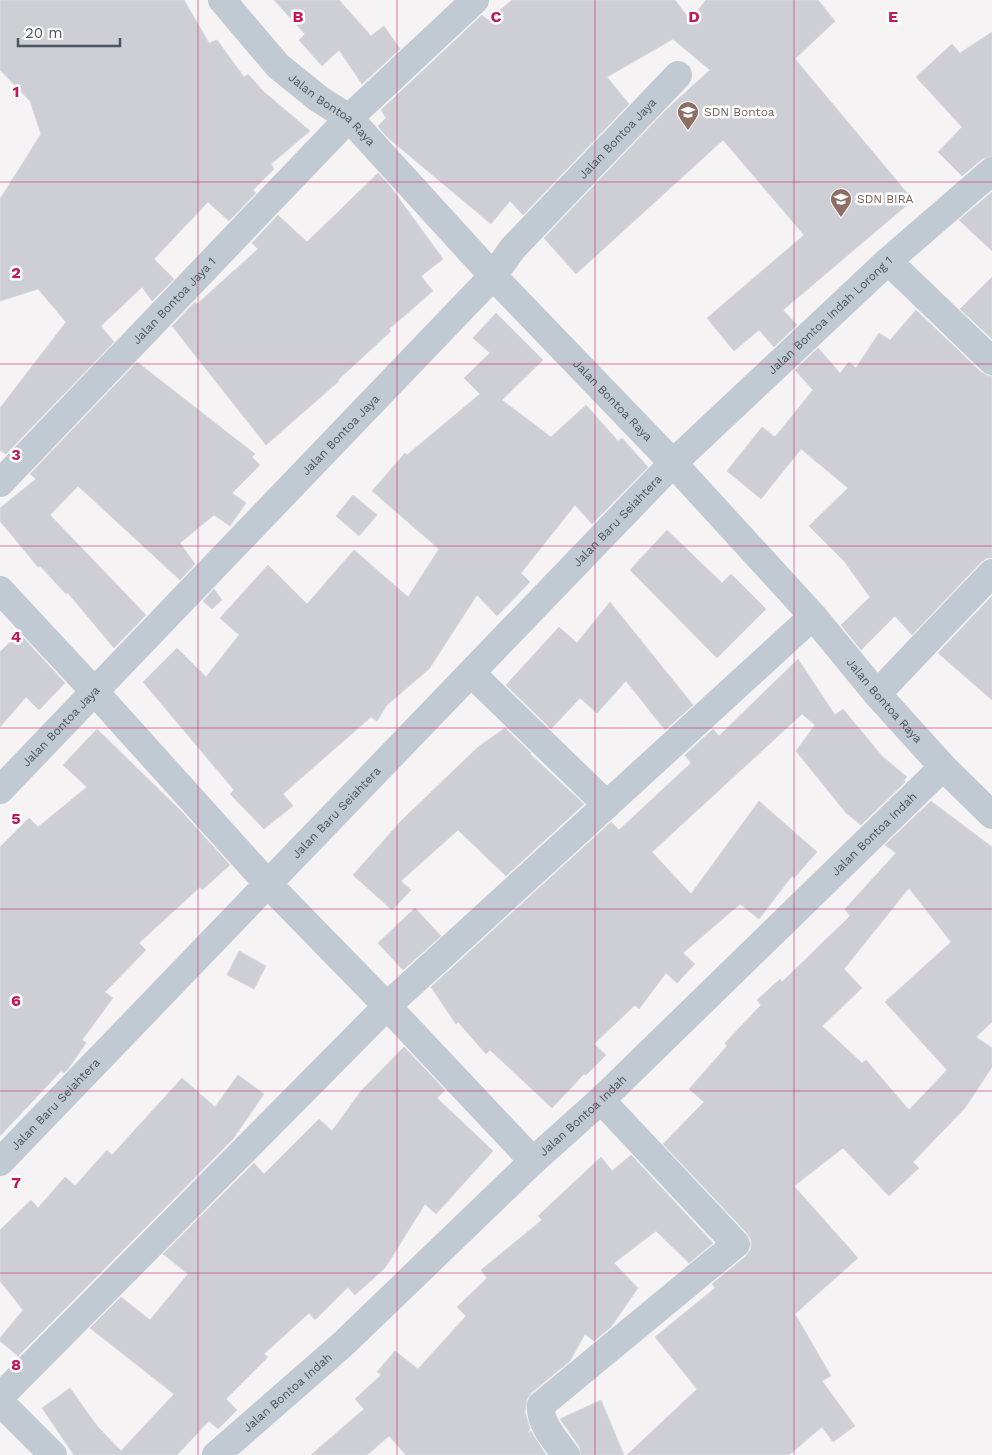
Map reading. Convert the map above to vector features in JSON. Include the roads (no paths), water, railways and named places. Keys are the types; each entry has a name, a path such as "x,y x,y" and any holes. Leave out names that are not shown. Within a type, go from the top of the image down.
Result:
{"street":[{"name":"Jalan Bontoa Raya","path":"222,0 278,66 320,99 349,118 493,276 674,463 813,616 877,694 943,767 992,815"},
{"name":"Jalan Bontoa Jaya 1","path":"0,483 349,118 475,0"},
{"name":"Jalan Bontoa Jaya","path":"0,790 493,276 513,248 678,75"},
{"name":"Jalan Bontoa Indah Lorong 1","path":"674,463 888,261 992,172"},
{"path":"888,261 992,361"},
{"name":"Jalan Baru Seiahtera","path":"0,1162 674,463"},
{"path":"877,694 992,573"},
{"path":"0,590 268,884 387,1006 533,1161"},
{"path":"53,1455 3,1411 387,1006 813,616"},
{"path":"471,673 607,805"},
{"name":"Jalan Bontoa Indah","path":"216,1455 342,1345 533,1161 601,1100 943,767"},
{"path":"566,1455 543,1421 541,1405 736,1244 601,1100"}],"place":[{"name":"SDN Bontoa","path":"688,131"},
{"name":"SDN BIRA","path":"841,218"}]}
